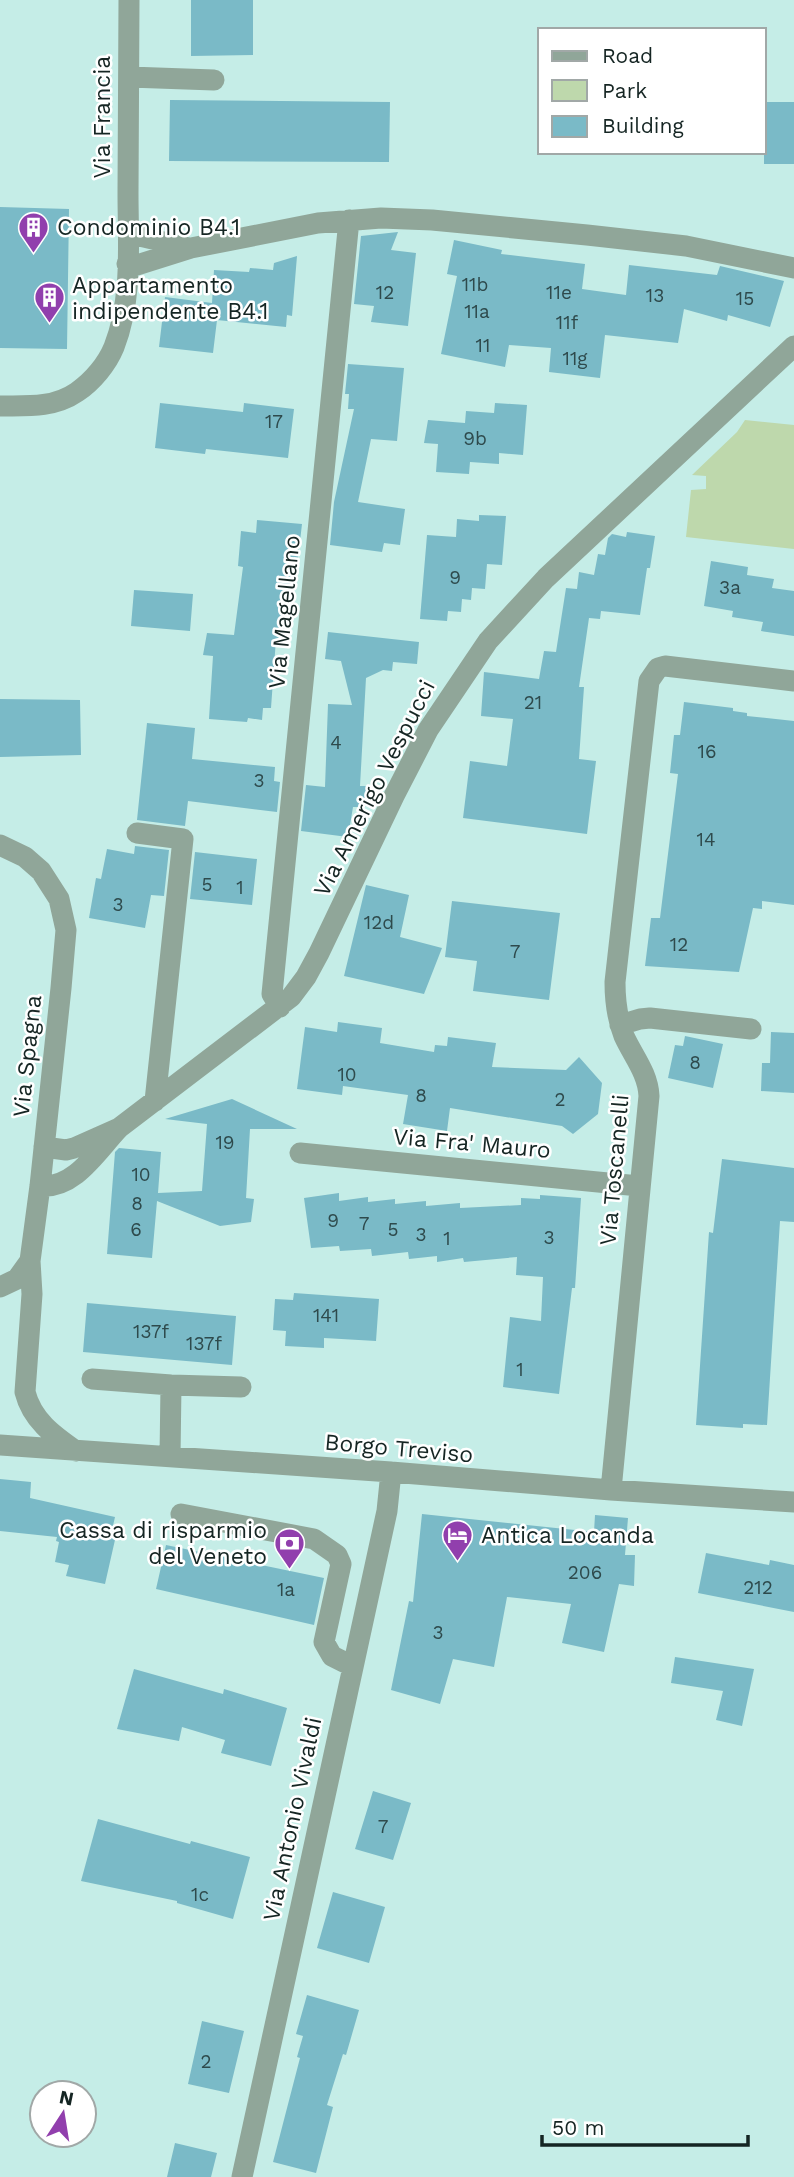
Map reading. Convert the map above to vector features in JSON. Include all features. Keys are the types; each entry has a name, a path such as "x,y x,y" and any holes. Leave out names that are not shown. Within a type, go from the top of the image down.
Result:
{"street":[{"name":"Via Francia","path":"0,406 31,406 61,401 77,393 97,374 118,334 124,301 129,235 129,0"},
{"path":"129,77 214,80"},
{"path":"127,264 137,265 191,248 318,223 349,220 432,220 686,246 794,268"},
{"name":"Via Magellano","path":"280,1007 272,994 349,220"},
{"path":"129,235 149,237 191,248"},
{"name":"Via Amerigo Vespucci","path":"119,1128 291,997 312,967 428,730 488,640 546,578 794,346"},
{"name":"Via Toscanelli","path":"611,1490 648,1089 644,1074 620,1025 615,1005 615,982 647,691 657,668 669,666 794,681"},
{"path":"137,833 183,839 155,1101"},
{"name":"Via Spagna","path":"0,845 25,857 41,871 59,899 65,920 65,946 30,1261 32,1294 25,1392 27,1402 41,1424 76,1451"},
{"path":"620,1025 650,1018 751,1029"},
{"path":"44,1147 66,1150 74,1148 119,1128"},
{"path":"40,1186 55,1186 74,1175 119,1128"},
{"name":"Via Fra' Mauro","path":"300,1153 639,1186"},
{"path":"0,1287 17,1279 30,1261"},
{"path":"92,1379 241,1387"},
{"path":"170,1457 171,1385"},
{"name":"Borgo Treviso","path":"0,1445 794,1502"},
{"name":"Via Antonio Vivaldi","path":"242,2177 387,1511 391,1472"},
{"path":"181,1514 314,1539 337,1555 341,1564 324,1642 332,1656 352,1666"}],"green space":[{"path":"745,420 794,425 794,549 686,537 691,490 706,489 706,476 692,475 737,432"}],"building":[{"path":"191,0 253,0 253,55 191,56"},
{"path":"170,100 390,102 389,162 169,161"},
{"path":"766,102 794,102 794,164 764,164"},
{"name":"Condominio B4.1","path":"0,207 69,209 67,349 0,348"},
{"path":"398,232 391,250 416,253 408,326 371,322 374,306 354,304 361,236"},
{"path":"454,240 502,250 501,254 585,264 582,289 626,295 629,265 717,275 720,266 784,281 770,327 728,315 727,321 684,309 678,343 605,335 600,378 549,372 551,348 509,345 505,367 441,354 457,276 447,274"},
{"path":"297,256 292,316 287,315 286,327 217,320 213,353 159,347 165,297 212,303 214,270 273,270 274,263"},
{"path":"348,364 404,368 397,441 371,439 358,502 405,509 400,545 384,543 382,552 330,545 334,502 354,409 348,409 349,394 345,394"},
{"path":"160,403 243,412 244,403 294,409 288,458 206,449 205,454 155,448"},
{"path":"495,403 527,405 523,455 499,453 499,464 470,462 469,474 436,472 438,444 424,443 428,420 465,423 466,411 494,413"},
{"path":"479,515 506,516 502,565 487,564 485,589 472,588 471,600 462,599 461,612 448,611 447,621 420,619 427,535 456,537 457,519 479,521"},
{"path":"257,520 302,524 298,558 294,557 284,639 276,639 271,708 263,708 262,720 248,718 247,722 209,719 213,656 203,655 207,633 234,635 243,567 238,566 241,531 256,533"},
{"path":"627,532 655,536 640,615 601,611 600,619 589,618 579,687 584,687 579,759 596,761 587,834 463,818 470,761 507,766 513,719 481,716 484,672 539,679 544,651 556,652 566,588 577,589 579,572 594,575 598,554 605,555 608,538 612,534 626,537"},
{"path":"711,561 748,567 747,575 774,579 772,588 794,591 794,636 761,631 763,622 732,617 733,611 704,606"},
{"path":"134,590 193,594 190,631 131,626"},
{"path":"328,632 419,642 417,664 393,662 392,671 383,670 366,678 360,786 374,786 365,807 353,807 348,837 301,831 306,785 325,787 328,704 352,705 341,661 325,659"},
{"path":"0,699 80,700 81,755 0,757"},
{"path":"684,702 733,708 733,711 747,713 747,716 794,721 794,905 762,901 762,909 753,908 739,972 645,966 651,918 660,918 678,774 670,773 674,735 680,735"},
{"path":"147,723 195,728 192,759 275,767 274,781 280,782 277,812 188,801 185,826 137,820"},
{"path":"135,846 169,850 164,896 151,895 145,928 89,918 96,878 101,879 107,849 134,854"},
{"path":"195,852 257,859 252,905 190,899"},
{"path":"366,885 409,895 400,937 442,948 424,994 344,976"},
{"path":"452,901 560,913 549,1000 473,991 477,961 445,957"},
{"path":"338,1022 382,1028 380,1043 434,1052 435,1045 447,1046 448,1037 496,1043 492,1067 566,1070 579,1057 602,1083 598,1114 573,1134 562,1126 450,1108 447,1131 403,1124 408,1095 343,1086 342,1095 297,1089 305,1027 337,1032"},
{"path":"771,1032 794,1033 794,1093 761,1091 762,1063 770,1063"},
{"path":"685,1036 723,1044 713,1088 668,1078 675,1045 683,1046"},
{"path":"232,1099 297,1129 250,1129 246,1198 254,1199 251,1222 220,1226 157,1201 152,1258 107,1254 115,1152 119,1148 161,1152 158,1193 202,1191 207,1124 165,1119"},
{"path":"722,1159 794,1168 794,1222 780,1221 767,1425 743,1424 743,1428 696,1425 709,1232 713,1233"},
{"path":"339,1193 339,1201 368,1197 368,1202 395,1199 395,1204 426,1201 426,1206 460,1203 460,1208 521,1205 521,1198 540,1199 540,1195 581,1198 575,1288 572,1288 559,1394 503,1387 510,1317 541,1321 543,1277 516,1275 517,1257 464,1262 463,1258 437,1262 437,1256 409,1259 408,1252 372,1256 371,1249 340,1251 339,1246 311,1248 304,1198"},
{"path":"294,1293 379,1299 376,1341 324,1338 324,1348 285,1346 286,1331 273,1330 275,1299 293,1300"},
{"path":"87,1303 236,1316 232,1365 83,1352"},
{"path":"0,1479 31,1482 30,1498 115,1517 112,1530 117,1531 105,1584 66,1576 69,1565 55,1562 59,1542 56,1541 57,1537 0,1531"},
{"path":"422,1514 594,1532 595,1515 628,1518 625,1555 635,1555 634,1586 619,1584 604,1652 562,1643 571,1604 507,1597 494,1667 453,1659 440,1704 391,1690 409,1601 413,1602"},
{"path":"166,1545 324,1578 314,1625 156,1589"},
{"path":"706,1553 769,1565 770,1560 794,1565 794,1612 698,1593"},
{"path":"675,1657 754,1669 742,1726 716,1720 723,1691 671,1683"},
{"path":"134,1669 223,1694 224,1689 287,1708 271,1766 221,1753 225,1740 182,1727 179,1741 117,1729"},
{"path":"373,1791 411,1803 393,1860 355,1849"},
{"path":"98,1819 250,1857 233,1919 177,1901 81,1881"},
{"path":"333,1892 385,1907 369,1963 317,1948"},
{"path":"307,1995 359,2010 327,2105 333,2107 316,2173 273,2162 300,2058 297,2057 303,2036 296,2034"},
{"path":"202,2021 244,2031 229,2093 188,2084"},
{"path":"175,2143 217,2153 211,2177 167,2177"}],"place":[{"name":"Condominio B4.1","path":"34,254"},
{"name":"Appartamento indipendente B4.1","path":"49,325"},
{"name":"Antica Locanda","path":"458,1562"},
{"name":"Cassa di risparmio del Veneto","path":"290,1570"}]}
